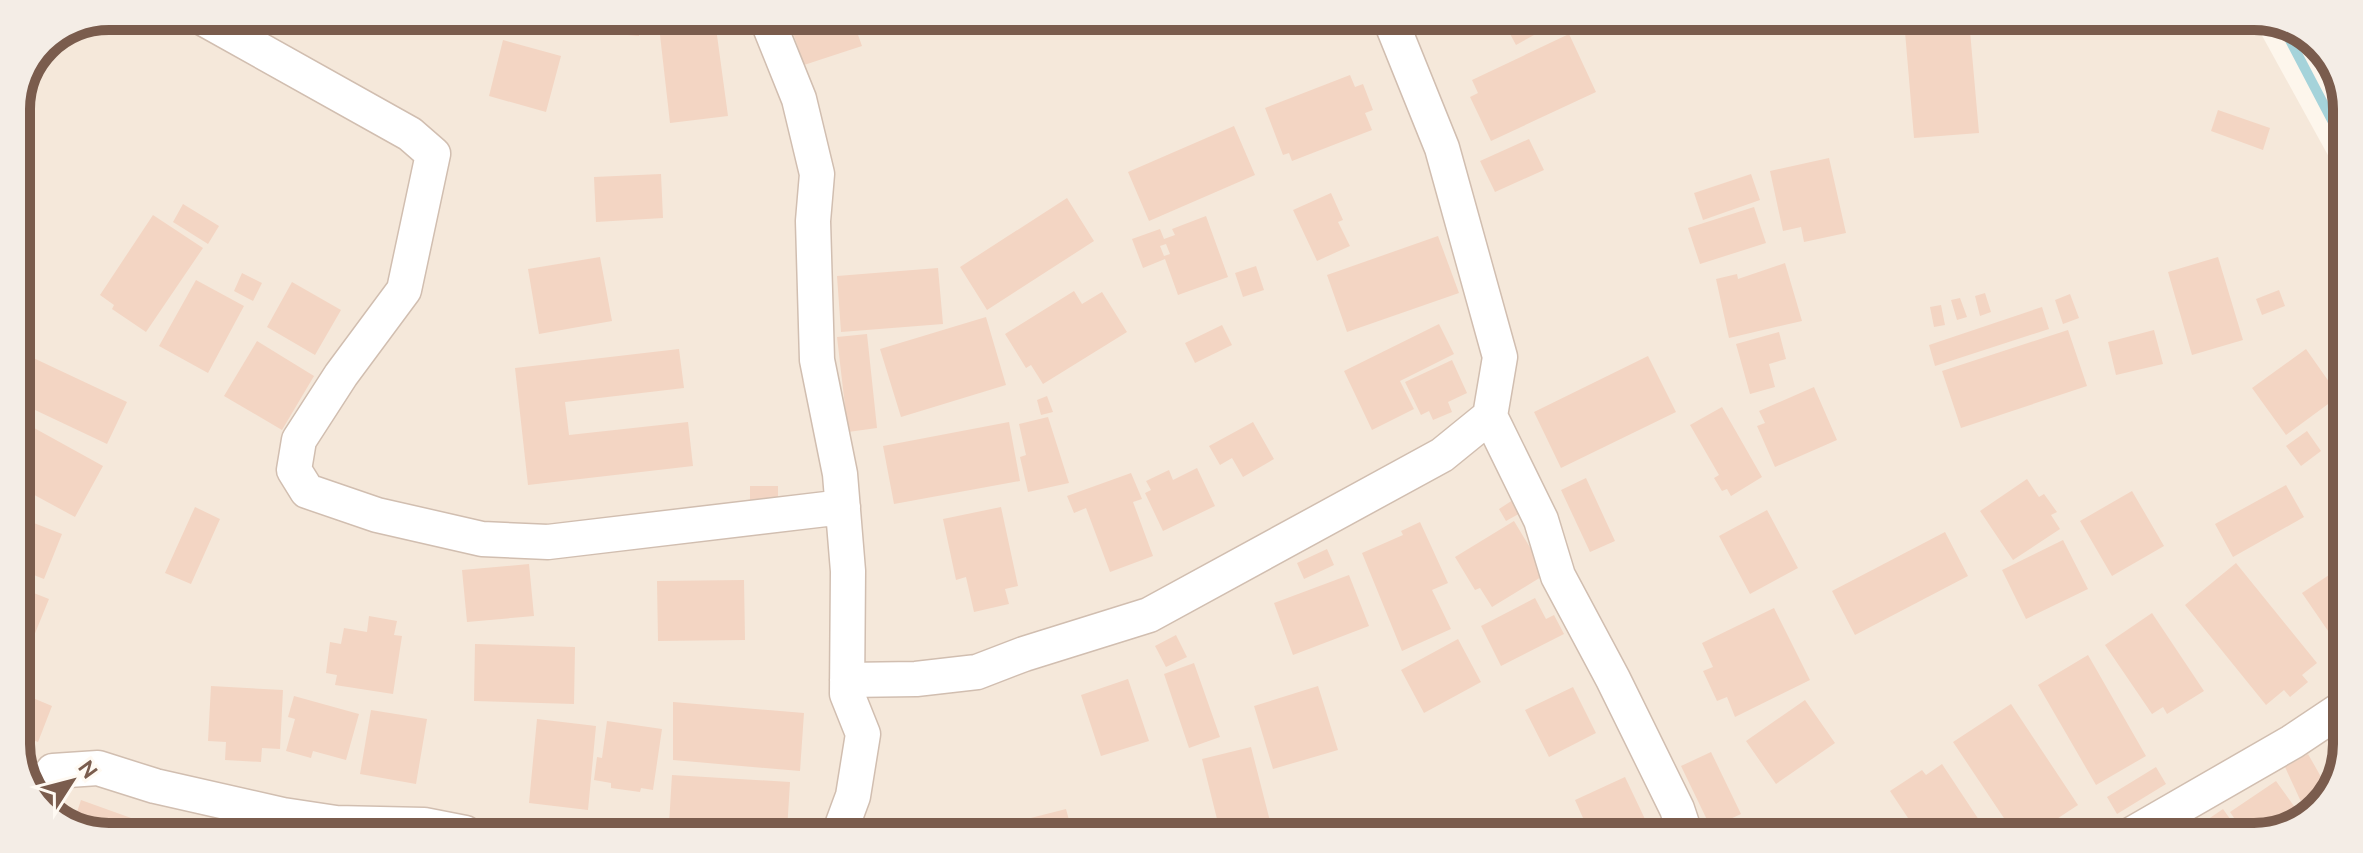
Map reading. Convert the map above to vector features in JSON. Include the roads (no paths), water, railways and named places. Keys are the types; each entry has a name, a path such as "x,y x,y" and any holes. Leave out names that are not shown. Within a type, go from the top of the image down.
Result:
{"street":[{"path":"224,30 410,134 433,154 404,290 341,375 299,440 294,470 307,491 377,515 482,539 548,542 843,507"},
{"path":"771,30 799,99 817,174 813,221 817,360 840,474 848,571 847,680 851,707 863,734 853,796 843,823"},
{"path":"1394,30 1442,148 1500,357 1490,416 1541,520 1558,576 1625,703 1682,823"},
{"path":"847,680 916,679 977,672 1149,615 1442,455 1490,416"},
{"path":"2151,823 2292,742 2333,715"},
{"path":"42,785 53,771 98,768 155,786 283,815 336,823"}],"waterway":[{"path":"2289,38 2333,122"}]}
